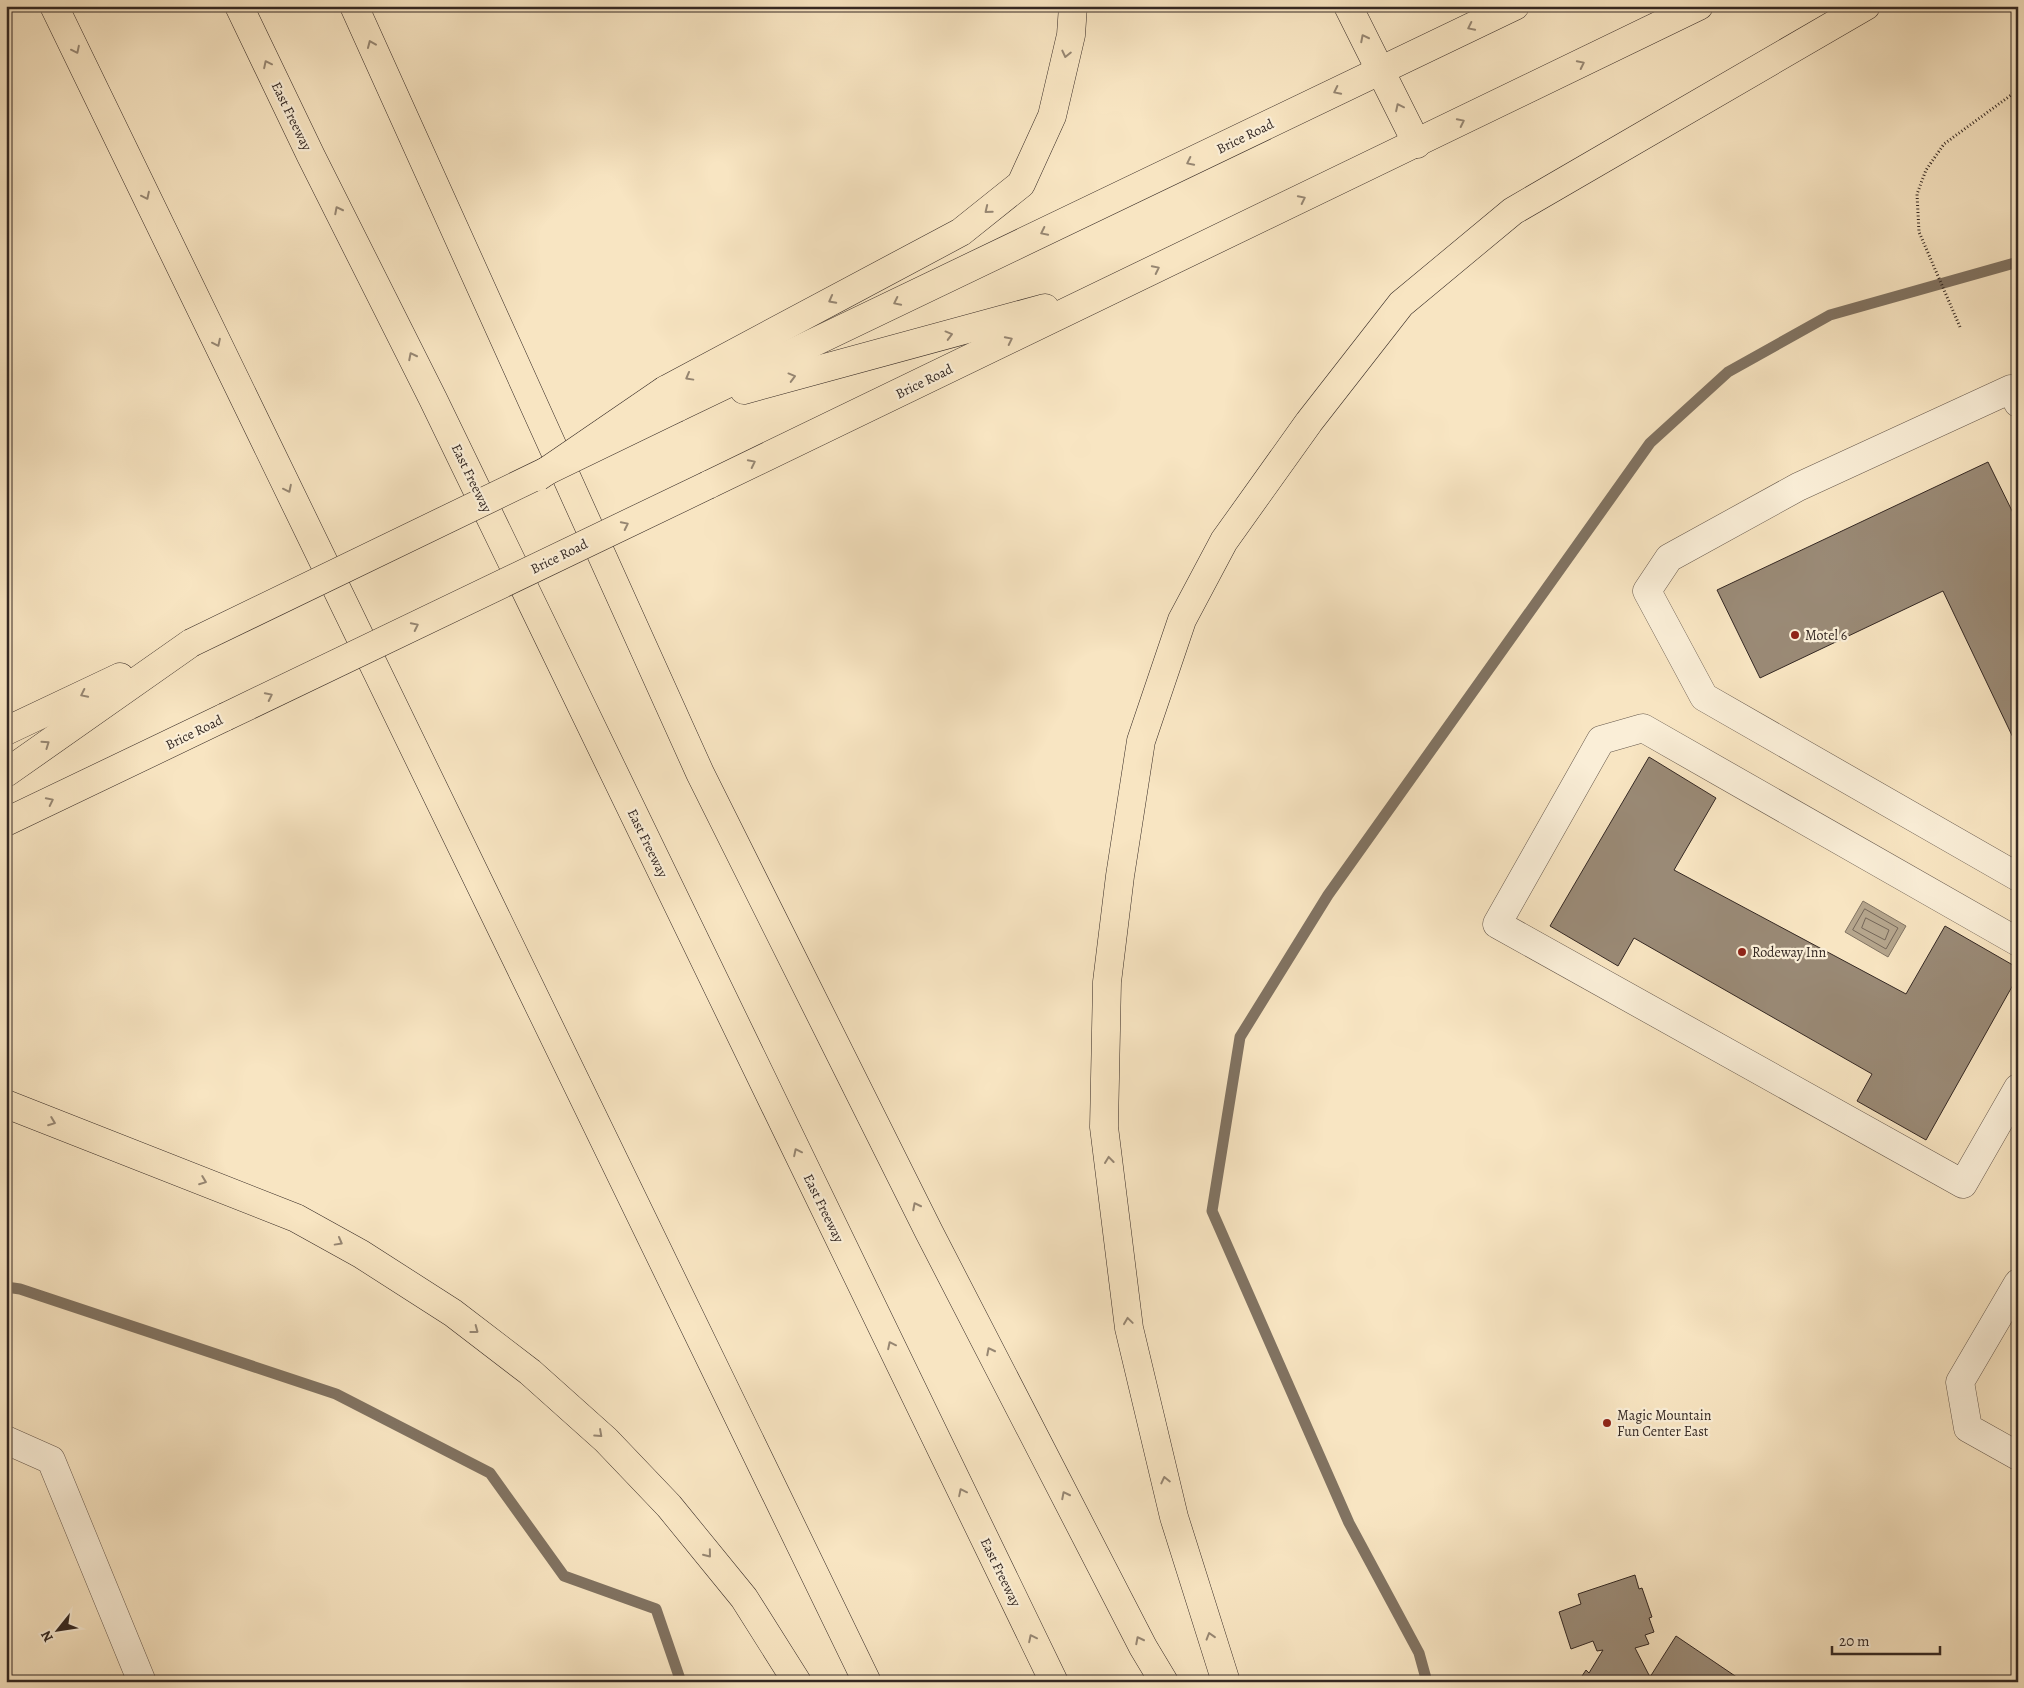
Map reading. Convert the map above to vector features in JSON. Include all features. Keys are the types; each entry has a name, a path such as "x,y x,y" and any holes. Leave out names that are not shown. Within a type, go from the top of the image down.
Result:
{"main road":[{"path":"54,6 867,1682"},
{"name":"East Freeway","path":"239,6 311,156 434,399 1054,1682"},
{"path":"354,6 700,773 929,1232 1143,1646 1164,1682"},
{"path":"6,731 538,477 961,232 1021,184 1052,116 1071,35 1073,6"},
{"path":"1348,6 1417,144"},
{"name":"Brice Road","path":"671,399 1515,6"},
{"name":"Brice Road","path":"6,822 1417,144 1699,6"},
{"path":"1226,1682 1174,1516 1129,1328 1104,1126 1107,982 1120,876 1141,741 1182,620 1224,541 1309,422 1401,304 1512,211 1866,6"},
{"name":"Brice Road","path":"671,399 1112,290"},
{"path":"6,772 191,643"},
{"path":"6,1104 296,1218 361,1254 453,1313 530,1372 606,1440 669,1506 744,1598 797,1682"}],"street":[{"path":"2018,403 2011,389 1798,486 1669,558 1647,591 1704,697 2018,877"},
{"path":"2018,942 1643,728 1601,740 1497,924 1962,1184 2018,1088"},
{"path":"2018,1283 1960,1382 1968,1428 2018,1456"},
{"path":"6,1440 51,1460 142,1682"}],"path":[{"path":"1960,326 1919,232 1917,194 1926,170 1944,144 2018,90"}],"water":[{"path":"1863,901 1906,926 1888,957 1845,932"}],"building":[{"name":"Motel 6","path":"1988,462 2018,523 2018,748 1943,591 1760,678 1717,590"},
{"name":"Rodeway Inn","path":"1649,757 1716,798 1674,870 1906,994 1945,926 2018,968 2018,976 1926,1140 1857,1101 1872,1074 1634,938 1618,966 1550,926"},
{"path":"1635,1575 1639,1589 1642,1588 1652,1617 1649,1618 1654,1632 1645,1635 1649,1644 1635,1648 1650,1677 1676,1636 1744,1682 1578,1682 1586,1670 1589,1673 1603,1650 1597,1651 1593,1641 1571,1649 1559,1612 1581,1604 1578,1594"}],"waterway":[{"path":"1427,1682 1419,1653 1349,1523 1212,1211 1240,1037 1328,895 1650,443 1728,372 1830,315 2018,262"},
{"path":"6,1287 20,1289 336,1394 490,1473 564,1576 656,1609 681,1682"}],"place":[{"name":"Motel 6","path":"1795,635"},
{"name":"Rodeway Inn","path":"1742,952"},
{"name":"Magic Mountain Fun Center East","path":"1607,1423"}]}
